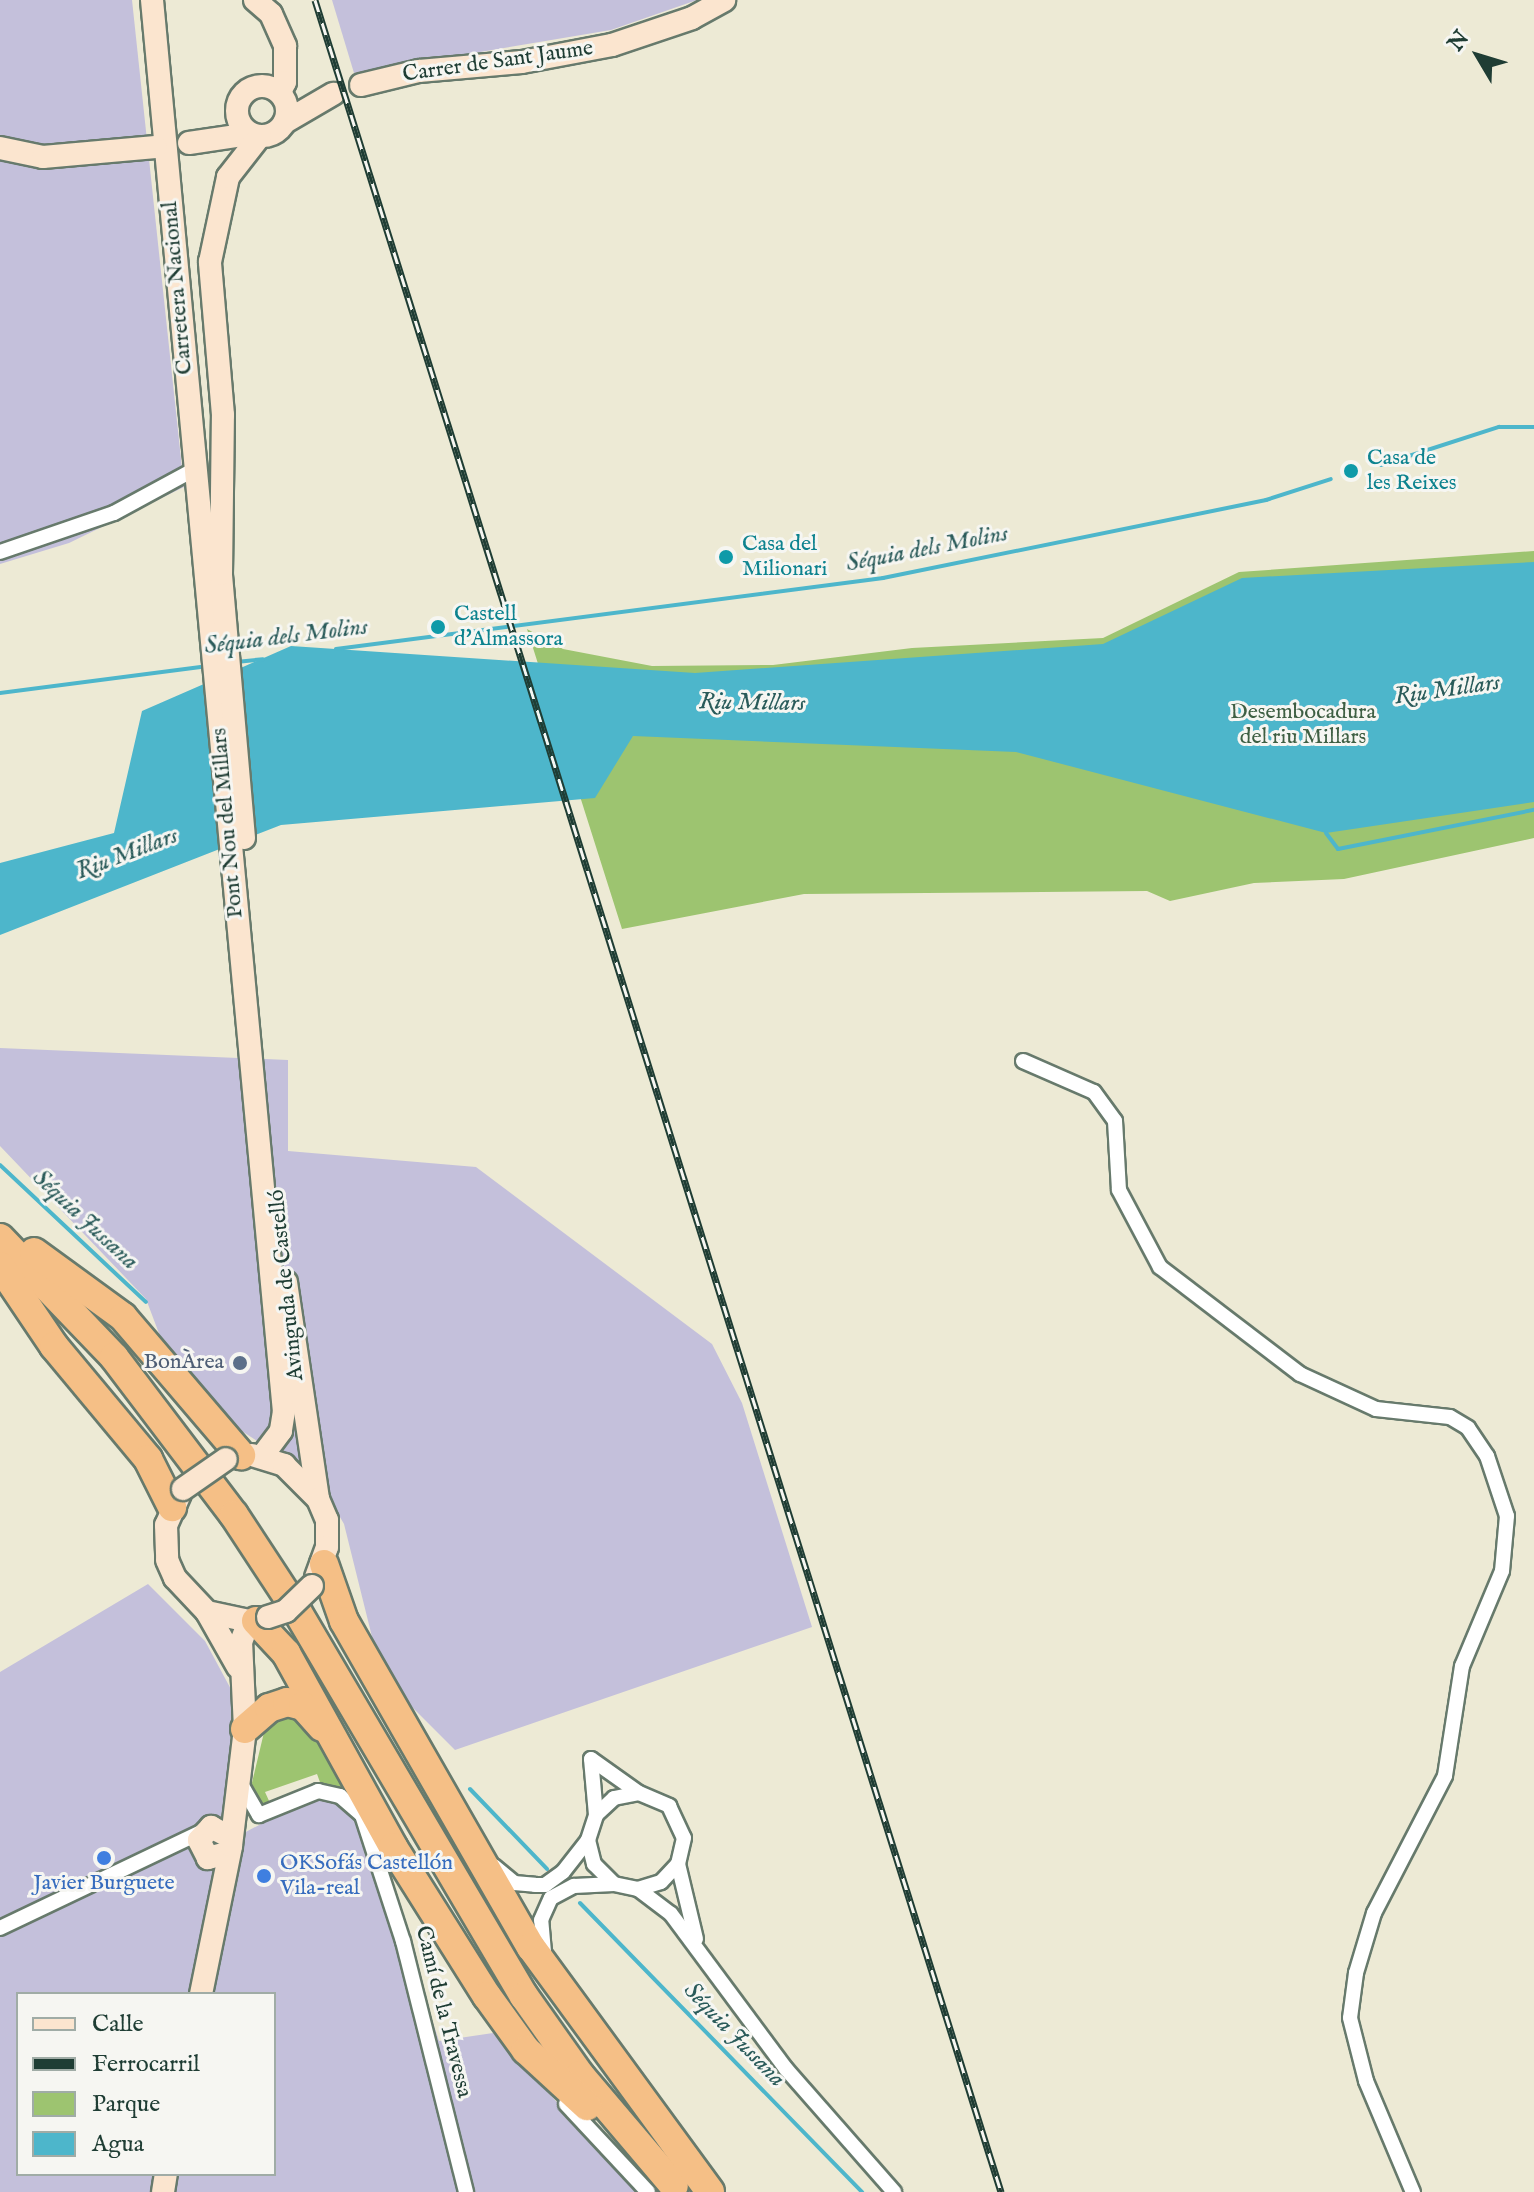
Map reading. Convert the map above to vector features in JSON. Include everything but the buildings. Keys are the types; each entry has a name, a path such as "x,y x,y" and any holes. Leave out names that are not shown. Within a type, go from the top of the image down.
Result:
{"highway":[{"path":"0,1224 123,1317 243,1457"},
{"path":"0,1238 114,1357 234,1515 297,1611 524,1996 668,2190"},
{"path":"0,1266 54,1346 178,1498"},
{"path":"318,1575 509,1912 710,2192"},
{"path":"257,1620 286,1653 393,1847 526,2050 668,2190"},
{"path":"245,1729 269,1708 287,1702 303,1706 345,1761"}],"main road":[{"name":"Carretera Nacional","path":"149,0 156,41 195,469 213,574"},
{"name":"Carretera Nacional","path":"161,0 213,574"},
{"path":"255,0 271,14 285,46 285,82 281,94 285,122"},
{"name":"Carrer de Sant Jaume","path":"361,85 419,71 522,62 612,45 692,18 724,0"},
{"path":"189,143 255,135 285,122 329,95 281,94 266,85 251,87 240,97 236,112 212,140"},
{"path":"236,112 255,135"},
{"path":"213,574 223,415 210,262 228,177 255,135"},
{"path":"0,148 43,157 156,147"},
{"name":"Pont Nou del Millars","path":"213,574 258,1071"},
{"name":"Avinguda de Castelló","path":"243,1457 281,1431 284,1411 258,1071"},
{"name":"Avinguda de Castelló","path":"258,1071 300,1405 318,1499"},
{"path":"207,1612 257,1620 286,1611 318,1575 327,1520 318,1499 294,1472 243,1457 178,1498 166,1525 167,1560 183,1590 207,1612 240,1671"},
{"path":"201,1992 219,1898 214,1844 239,1776 245,1729 241,1642 257,1620"}],"street":[{"path":"0,552 114,513 195,469"},
{"path":"1023,1061 1094,1092 1115,1121 1119,1190 1160,1267 1300,1374 1376,1409 1450,1417 1468,1428 1487,1456 1507,1516 1502,1571 1462,1666 1445,1776 1374,1913 1356,1973 1350,2018 1366,2081 1413,2192"},
{"path":"455,1815 486,1860 514,1883 545,1885 588,1840 596,1815 591,1759 639,1793 669,1806 684,1838 678,1864 698,1947"},
{"name":"Camí de la Travessa","path":"239,1776 245,1799 259,1815 318,1791 340,1796 362,1815 403,1941 466,2192"},
{"path":"596,1815 614,1798 639,1793"},
{"path":"588,1840 594,1864 614,1884"},
{"path":"0,1928 164,1851 214,1844"},
{"path":"164,1851 214,1844"},
{"path":"638,1889 661,1882 678,1864"},
{"path":"551,1971 540,1942 541,1920 551,1898 574,1886 614,1884 638,1889 671,1914 777,2058 894,2192"}],"shaded area":[{"path":"0,0 132,0 184,487 69,543 0,564"},
{"path":"332,0 697,0 611,30 354,73"},
{"path":"0,1048 288,1060 288,1151 476,1167 712,1344 742,1403 812,1627 455,1750 413,1708 378,1661 344,1524 319,1481 231,1424 163,1344 146,1299 0,1146"},
{"path":"148,1584 205,1641 240,1706 240,1835 318,1794 365,1812 439,2041 493,2033 640,2192 0,2192 0,1672"}],"green space":[{"name":"Desembocadura del riu Millars","path":"1534,551 1534,838 1344,879 1254,883 1170,901 1147,891 804,894 622,929 527,629 563,649 652,666 773,665 912,648 1103,638 1239,572"},
{"path":"291,1712 312,1727 355,1800 321,1785 317,1774 265,1792 270,1803 260,1805 250,1791 266,1724"}],"water":[{"name":"Riu Millars","path":"1534,562 1534,802 1326,833 1016,752 633,736 595,798 281,825 0,935 0,863 114,833 142,711 291,646 695,673 1103,644 1242,578"}],"waterway":[{"path":"1381,465 1499,427 1534,427"},
{"name":"Séquia dels Molins","path":"336,649 883,578 1266,500 1331,479"},
{"name":"Séquia dels Molins","path":"236,662 263,659"},
{"name":"Séquia dels Molins","path":"0,693 208,666"},
{"path":"1326,833 1338,849 1534,810"},
{"name":"Séquia Jussana","path":"0,1165 146,1302"},
{"name":"Séquia Jussana","path":"470,1789 547,1869"},
{"name":"Séquia Jussana","path":"580,1903 862,2192"}],"railway":[{"path":"315,0 1001,2192"}],"place":[{"name":"Casa de les Reixes","path":"1351,471"},
{"name":"Casa del Milionari","path":"726,557"},
{"name":"Castell d'Almassora","path":"438,627"},
{"name":"BonÀrea","path":"240,1363"},
{"name":"Javier Burguete","path":"104,1858"},
{"name":"OKSofás Castellón Vila-real","path":"264,1876"}]}
